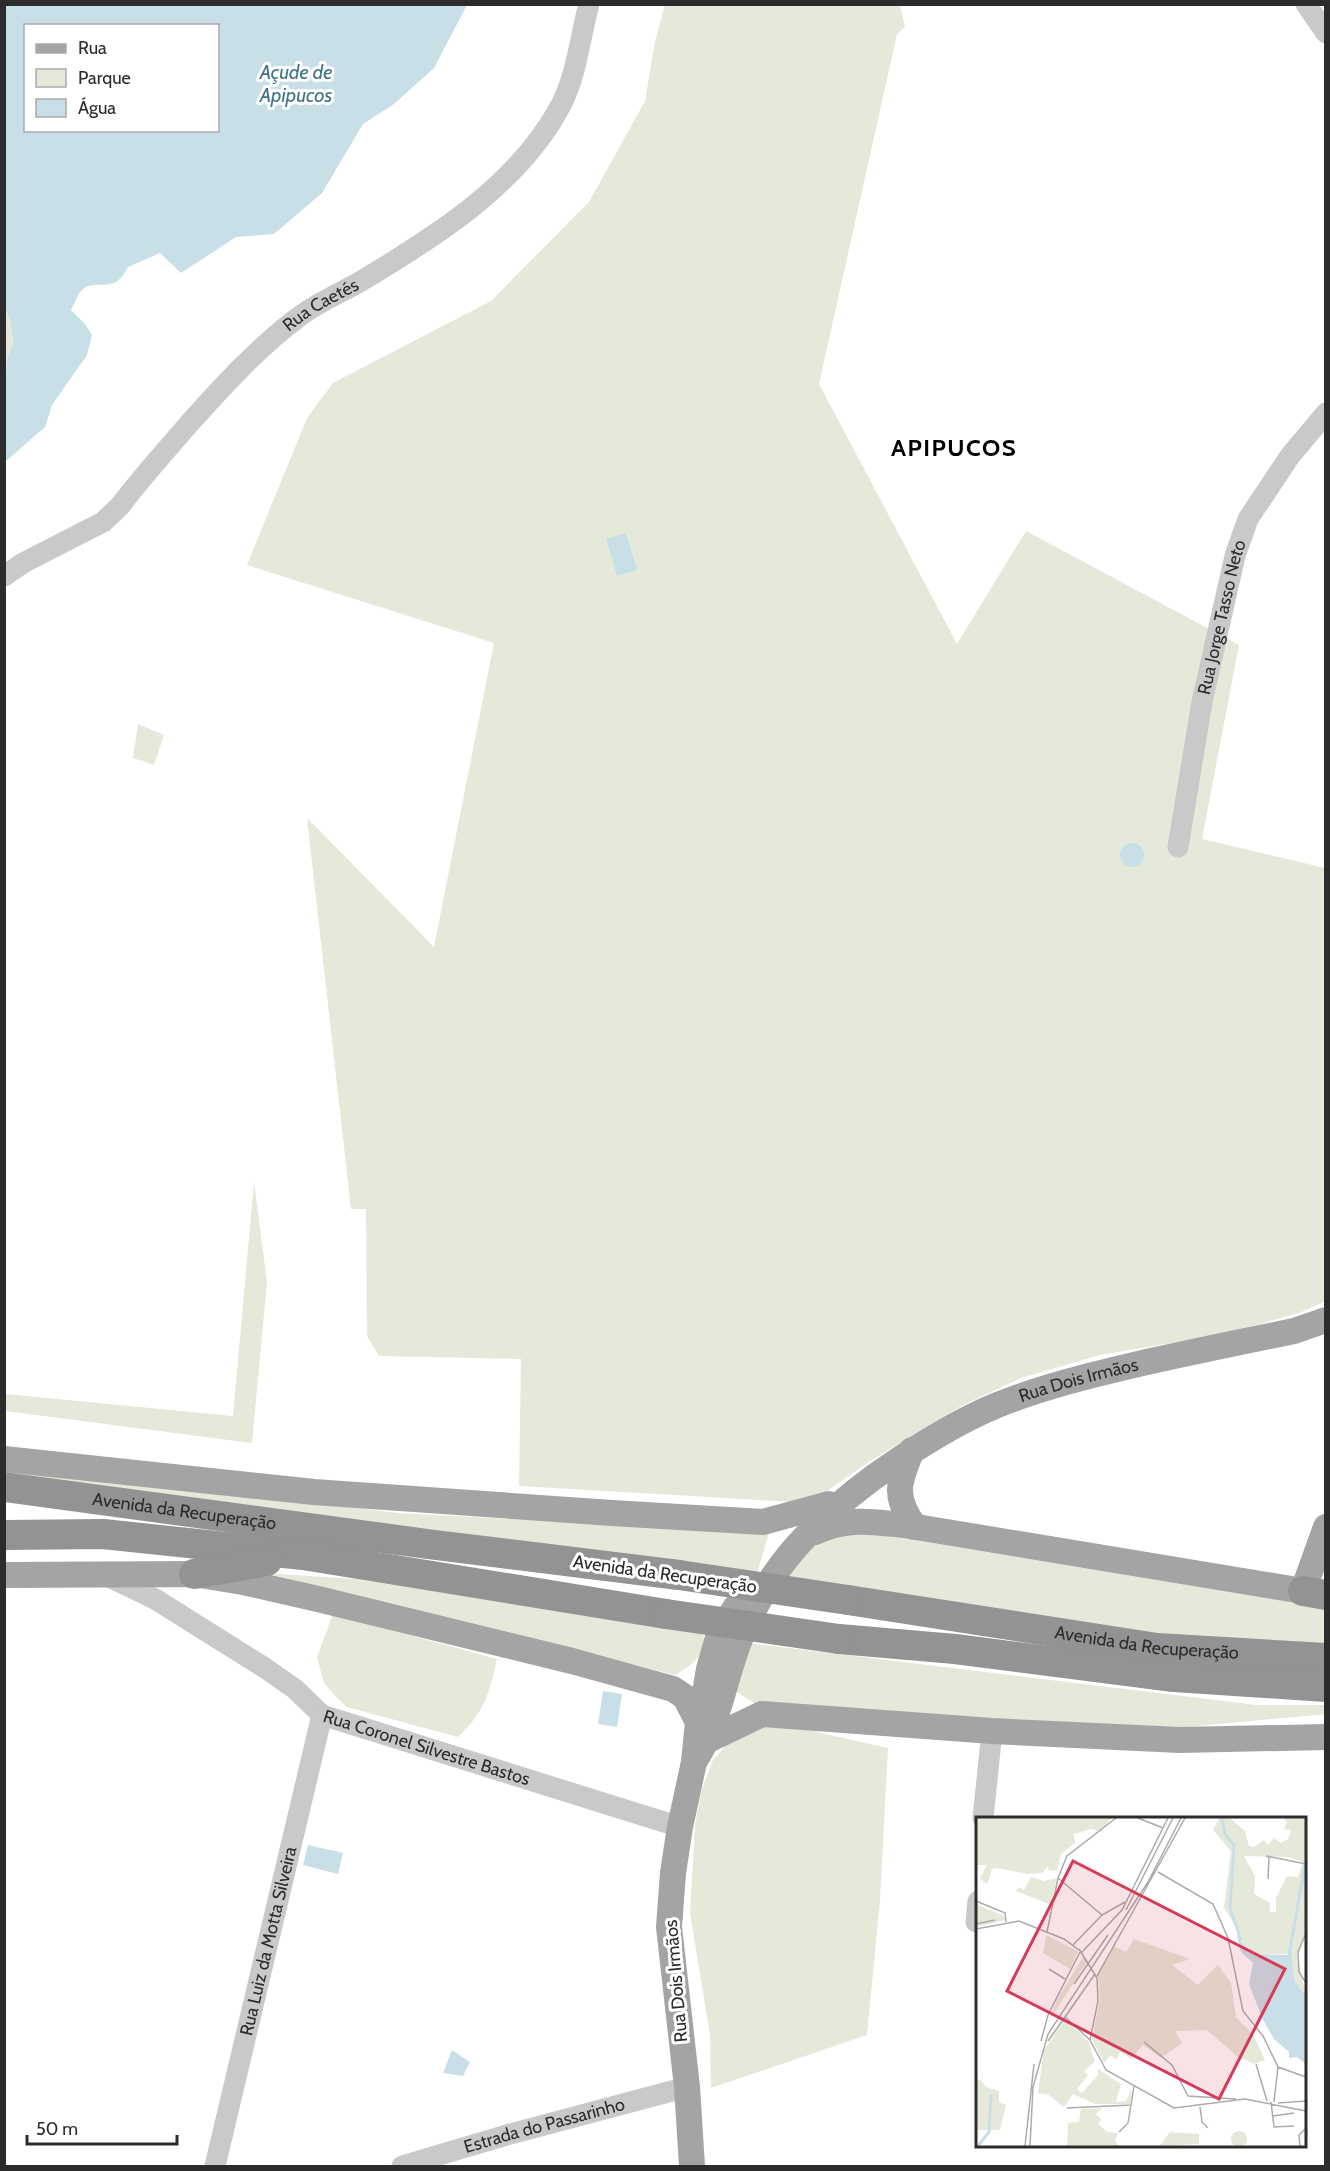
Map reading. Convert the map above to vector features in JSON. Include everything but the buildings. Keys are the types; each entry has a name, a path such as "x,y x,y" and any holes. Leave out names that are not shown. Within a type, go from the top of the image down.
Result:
{"highway":[{"name":"Avenida da Recuperação","path":"4,1487 679,1575 1157,1648 1326,1658"},
{"name":"Avenida da Recuperação","path":"4,1535 103,1534 303,1555 666,1614 839,1639 955,1649 1174,1677 1326,1687"},
{"path":"194,1574 303,1555"}],"main road":[{"name":"Rua Dois Irmãos","path":"717,1677 733,1657 750,1615 785,1560 854,1492 912,1450 993,1407 1037,1390 1090,1375 1294,1331 1326,1320"},
{"path":"912,1450 901,1475 899,1487 900,1501 905,1514 915,1527"},
{"name":"Avenida da Recuperação","path":"4,1459 314,1492 763,1522"},
{"name":"Rua Dois Irmãos","path":"763,1522 829,1504 854,1492"},
{"name":"Rua Dois Irmãos","path":"692,2166 687,2087 669,1927 673,1873 680,1827 694,1762 717,1677 719,1634 742,1596 776,1553 796,1531 829,1504"},
{"path":"806,1537 830,1526 852,1521 915,1527 1314,1593 1326,1527"},
{"path":"763,1522 774,1526 782,1535 783,1540 776,1553"},
{"path":"4,1575 194,1574 318,1599 572,1661 670,1688 684,1697 703,1731 762,1714"},
{"path":"670,1688 717,1677 732,1701 739,1707 762,1714 992,1731 1180,1740 1326,1737"}],"street":[{"name":"Rua Caetés","path":"4,576 23,563 103,522 120,506 221,389 263,346 302,314 364,279 427,239 476,204 514,169 541,137 562,103 576,65 589,4"},
{"path":"1306,4 1326,33"},
{"name":"Rua Jorge Tasso Neto","path":"1178,847 1202,702 1235,556 1248,519 1290,456 1326,413"},
{"name":"Rua Coronel Silvestre Bastos","path":"102,1574 155,1599 265,1668 296,1689 322,1715 680,1827"},
{"name":"Rua Luiz da Motta Silveira","path":"215,2166 322,1715"},
{"path":"983,1817 992,1731"},
{"name":"Estrada do Passarinho","path":"402,2166 510,2134 687,2087"}],"green space":[{"path":"665,5 900,5 905,27 897,34 819,384 957,644 1026,531 1239,645 1202,839 1325,868 1325,1302 1299,1313 1220,1335 1100,1355 1021,1378 963,1405 870,1461 810,1503 519,1486 521,1359 379,1356 367,1336 366,1209 351,1209 307,818 434,947 494,643 247,565 307,418 333,383 491,301 589,202 645,101 655,41"},
{"path":"5,305 10,319 13,343 7,359 5,385"},
{"path":"138,724 164,735 154,765 133,758"},
{"path":"254,1182 267,1282 252,1443 5,1411 5,1394 233,1416"},
{"path":"5,1463 398,1513 769,1533 757,1573 5,1476"},
{"path":"888,1532 1325,1604 1325,1643 1161,1637 781,1577 814,1534"},
{"path":"265,1573 355,1579 703,1633 704,1641 697,1658 675,1675"},
{"path":"333,1614 497,1659 485,1701 467,1728 458,1737 347,1707 324,1683 317,1657"},
{"path":"747,1643 1257,1705 1325,1705 1326,1714 1176,1728 760,1707 737,1692"},
{"path":"768,1721 888,1748 880,1900 867,2035 711,2088 710,2035 690,1913 695,1825 702,1789 713,1760 728,1743"}],"water":[{"name":"Açude de Apipucos","path":"5,4 467,4 434,68 394,104 363,124 322,193 274,234 236,237 181,273 160,253 128,267 116,282 92,285 80,292 71,310 92,335 87,355 52,405 45,427 5,462 5,385 7,359 13,343 10,319 4,305"},
{"path":"626,533 637,570 617,576 606,539"},
{"path":"1132,843 1140,847 1144,855 1140,863 1132,867 1124,863 1120,855 1124,847"},
{"path":"603,1691 622,1694 617,1727 598,1724"},
{"path":"308,1845 343,1853 338,1874 303,1865"},
{"path":"452,2050 470,2062 463,2076 443,2073"}],"district":[{"name":"APIPUCOS","path":"954,448"}]}
